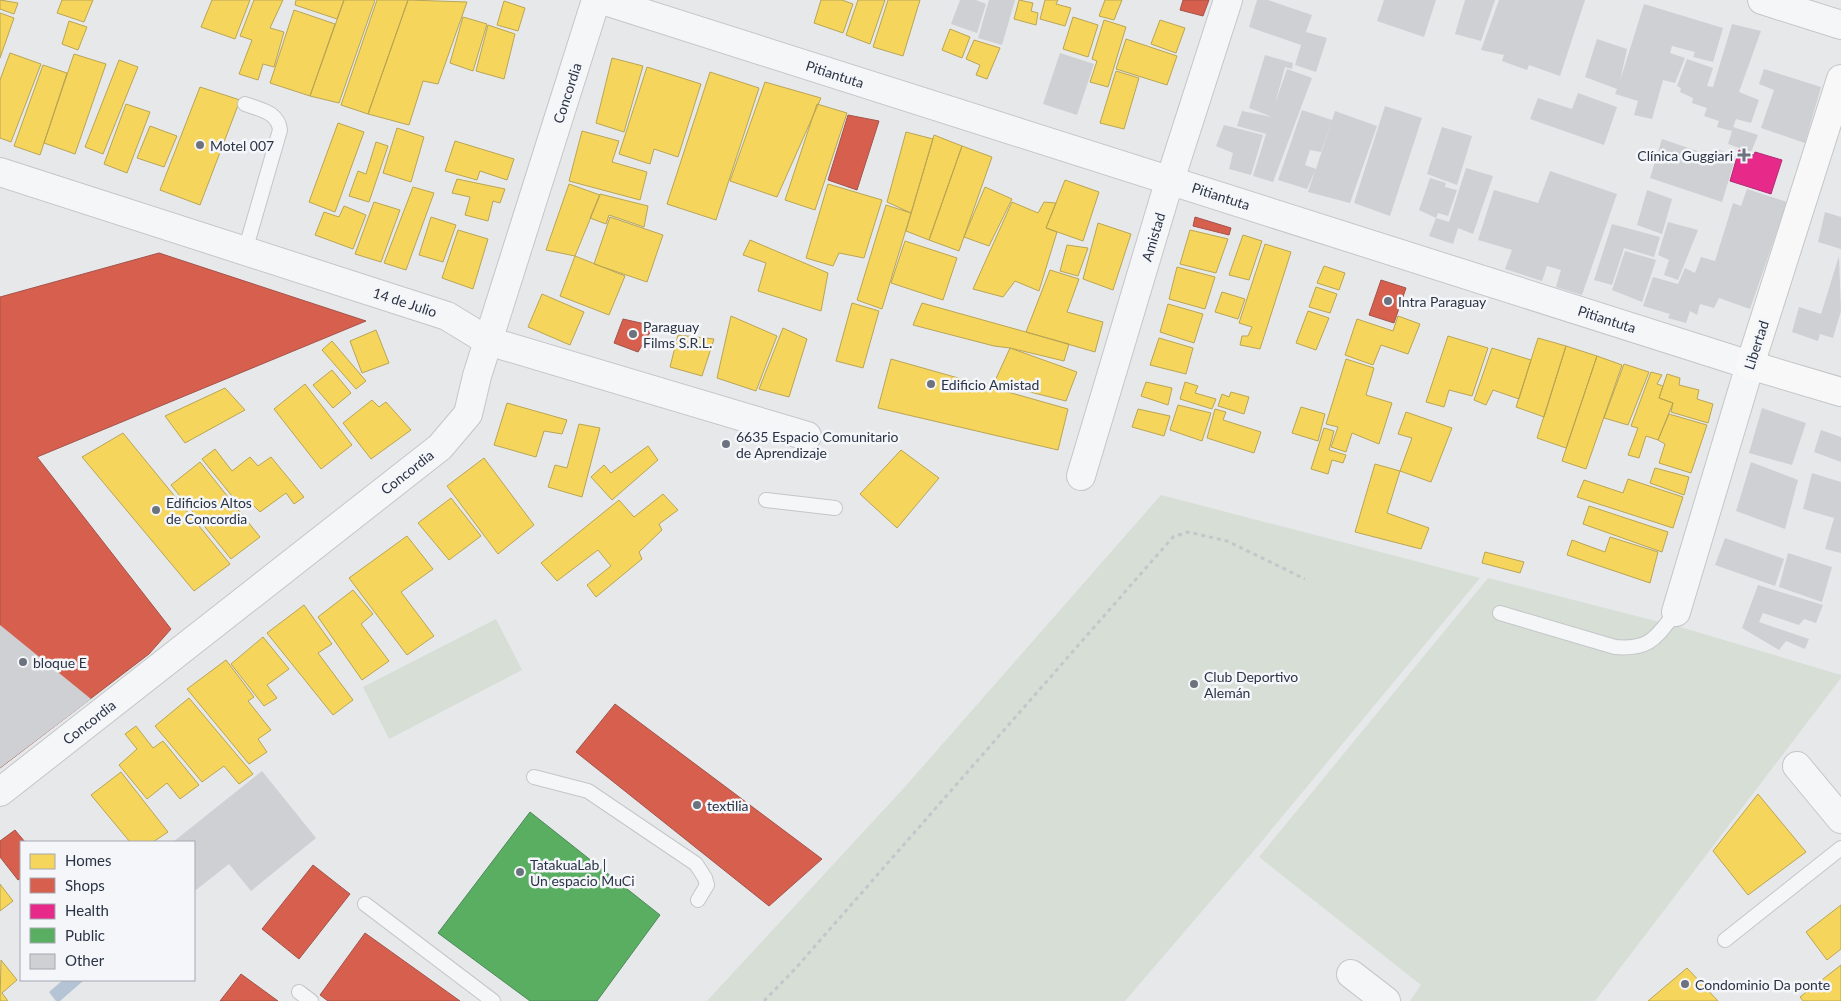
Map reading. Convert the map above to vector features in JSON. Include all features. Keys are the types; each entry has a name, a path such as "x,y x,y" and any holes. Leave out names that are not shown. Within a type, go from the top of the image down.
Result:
{"street":[{"name":"Concordia","path":"0,792 440,447 468,414 488,341 596,0"},
{"name":"Pitiantuta","path":"602,0 1750,365 1841,392"},
{"name":"Amistad","path":"1082,476 1170,180 1228,0"},
{"path":"1762,0 1841,25"},
{"name":"Libertad","path":"1676,612 1750,365 1841,79"},
{"name":"14 de Julio","path":"0,172 446,316 488,341 808,436"},
{"path":"1797,766 1841,820"},
{"path":"1351,974 1386,1001"}],"lane":[{"path":"245,104 275,116 279,121 280,130 245,251"},
{"path":"766,500 835,508"},
{"path":"1500,613 1615,647 1633,649 1653,640 1676,612"},
{"path":"534,777 588,791 696,864 707,885 698,900"},
{"path":"1725,940 1841,848"},
{"path":"365,904 493,1001"},
{"path":"299,992 311,1001"}],"path":[{"path":"764,1001 795,969 1173,537 1188,532 1227,541 1305,580"}],"shaded area":[{"name":"Club Deportivo Alemán","path":"1161,495 1480,578 1252,853 1125,1001 707,1001 903,789"},
{"path":"1488,578 1687,629 1841,675 1841,678 1595,1001 1410,1001 1421,985 1259,857"},
{"path":"496,619 522,670 389,739 363,687"}],"water":[{"path":"62,981 83,981 60,1001 56,1001 49,992"}],"building: Homes":[{"path":"0,0 18,3 14,14 0,9"},
{"path":"62,0 93,0 84,22 57,13"},
{"path":"212,0 250,0 235,39 201,27"},
{"path":"254,0 283,0 270,28 284,32 274,67 263,64 258,80 239,74 252,40 240,36"},
{"path":"296,0 344,0 337,19 295,5"},
{"path":"344,0 375,0 339,103 310,96"},
{"path":"377,0 408,0 368,114 341,105"},
{"path":"408,0 467,2 438,84 423,81 409,125 368,114"},
{"path":"821,0 842,0 853,4 843,33 814,23"},
{"path":"858,0 885,0 870,44 846,35"},
{"path":"888,0 920,0 903,56 873,47"},
{"path":"1019,0 1033,3 1031,11 1038,13 1036,25 1014,19"},
{"path":"1045,0 1058,0 1056,4 1071,8 1065,26 1040,19"},
{"path":"1105,0 1122,0 1114,20 1099,16"},
{"path":"504,1 525,8 518,31 497,25"},
{"path":"294,10 335,24 310,96 270,83"},
{"path":"0,13 14,18 0,58"},
{"path":"463,17 487,24 473,71 450,63"},
{"path":"1073,17 1098,25 1088,57 1063,49"},
{"path":"1104,20 1126,27 1108,87 1090,82 1097,61 1092,59"},
{"path":"1160,20 1185,28 1176,53 1151,44"},
{"path":"69,21 87,27 78,50 62,44"},
{"path":"488,25 515,34 504,79 476,71"},
{"path":"950,29 970,37 962,58 942,50"},
{"path":"1126,39 1177,56 1167,85 1116,69"},
{"path":"974,40 1000,48 987,79 976,75 980,65 966,59"},
{"path":"10,53 41,64 11,142 0,138 0,80"},
{"path":"74,54 106,64 75,154 44,143"},
{"path":"612,58 643,66 624,132 596,123"},
{"path":"119,60 138,67 103,154 85,147"},
{"path":"43,65 67,73 40,155 14,146"},
{"path":"647,67 701,84 678,157 654,149 650,164 619,154"},
{"path":"1116,71 1139,78 1124,129 1100,123"},
{"path":"710,72 759,88 716,220 667,204"},
{"path":"765,82 821,98 777,197 730,181"},
{"name":"Motel 007","path":"200,87 240,100 200,205 160,190"},
{"path":"126,104 150,112 127,173 104,164"},
{"path":"817,104 847,113 815,210 785,200"},
{"path":"338,123 364,132 335,212 309,202"},
{"path":"150,126 177,136 164,167 137,158"},
{"path":"397,128 424,137 411,182 383,173"},
{"path":"582,131 619,141 612,162 647,172 640,200 569,181"},
{"path":"906,132 933,139 911,213 887,202"},
{"path":"934,135 962,146 929,240 906,231"},
{"path":"455,141 514,159 507,180 480,171 477,180 445,171"},
{"path":"376,142 388,146 369,202 349,196 358,171 366,174"},
{"path":"962,146 992,157 959,251 929,240"},
{"path":"457,179 505,189 500,203 493,201 488,221 465,215 470,197 452,193"},
{"path":"1065,180 1099,192 1083,241 1046,228"},
{"path":"569,184 600,195 575,256 546,250"},
{"path":"828,184 882,200 864,258 839,253 833,266 806,258"},
{"path":"413,187 434,193 406,270 384,263"},
{"path":"985,187 1012,199 989,246 964,237"},
{"path":"600,194 648,206 644,227 609,215 606,224 590,218"},
{"path":"374,202 400,210 381,262 355,254"},
{"path":"1012,202 1038,213 1044,202 1056,203 1046,228 1057,232 1039,291 1015,281 1003,297 973,289"},
{"path":"886,205 911,213 882,309 857,300"},
{"path":"344,206 366,215 353,249 315,235 324,212 339,217"},
{"path":"431,217 456,225 443,262 419,255"},
{"path":"610,217 663,235 647,282 594,264"},
{"path":"1098,223 1131,234 1113,290 1083,279"},
{"path":"458,230 488,239 473,289 442,278"},
{"path":"1190,230 1228,239 1216,273 1180,264"},
{"path":"1243,235 1262,241 1249,280 1229,275"},
{"path":"750,240 828,273 821,311 758,291 766,263 743,255"},
{"path":"905,241 957,258 943,300 891,283"},
{"path":"1265,244 1291,252 1260,349 1240,345 1242,336 1248,336 1252,327 1239,323"},
{"path":"1067,245 1088,248 1078,276 1060,271"},
{"path":"575,256 625,276 609,315 560,296"},
{"path":"1324,266 1345,273 1339,290 1317,283"},
{"path":"1177,267 1215,277 1205,309 1169,299"},
{"path":"1050,270 1079,279 1067,312 1103,322 1095,352 1026,332"},
{"path":"1316,287 1337,294 1330,313 1309,307"},
{"path":"1222,292 1245,299 1238,319 1215,312"},
{"path":"542,294 584,312 570,345 528,327"},
{"path":"852,303 879,311 863,368 836,361"},
{"path":"922,303 1069,344 1064,361 994,346 913,325"},
{"path":"1168,304 1203,314 1194,343 1160,332"},
{"path":"1308,311 1329,318 1316,350 1296,343"},
{"path":"731,316 777,336 756,391 717,378"},
{"path":"1398,316 1420,324 1408,354 1381,345 1373,365 1345,355 1357,319 1393,331"},
{"path":"783,328 807,339 789,397 759,389"},
{"path":"376,330 389,363 362,373 350,341"},
{"path":"678,335 714,339 702,376 670,367"},
{"path":"1448,336 1488,348 1472,396 1449,390 1444,407 1426,402"},
{"path":"1159,338 1193,348 1186,374 1150,365"},
{"path":"1538,338 1566,346 1544,417 1516,407"},
{"path":"332,341 366,381 356,389 322,350"},
{"path":"1566,346 1597,356 1566,448 1537,438"},
{"path":"1010,348 1077,372 1066,401 994,383"},
{"path":"1492,348 1531,360 1519,399 1493,390 1486,405 1474,400"},
{"path":"1597,356 1622,365 1586,469 1562,461"},
{"name":"Edificio Amistad","path":"891,359 1068,409 1058,450 878,408"},
{"path":"1346,359 1374,368 1366,395 1392,403 1379,444 1352,433 1346,452 1331,447 1338,427 1326,424"},
{"path":"1624,364 1649,372 1628,425 1604,418"},
{"path":"332,370 351,393 333,408 313,385"},
{"path":"1651,372 1662,375 1657,384 1663,386 1659,398 1673,403 1658,440 1646,436 1639,458 1628,455 1638,428 1631,426"},
{"path":"1667,374 1680,378 1679,385 1699,390 1697,399 1713,404 1708,423 1671,412 1673,403 1659,398"},
{"path":"1146,382 1172,388 1168,405 1141,396"},
{"path":"1185,382 1198,386 1195,393 1216,399 1212,409 1180,399"},
{"path":"305,384 352,445 321,469 274,409"},
{"path":"225,388 245,410 185,443 165,416"},
{"path":"1231,392 1249,397 1244,414 1218,406 1222,394 1229,397"},
{"path":"372,400 379,407 386,402 411,430 371,459 343,423"},
{"path":"507,403 567,420 562,434 544,431 536,457 494,445"},
{"path":"1178,405 1211,413 1202,441 1170,430"},
{"path":"1301,407 1325,414 1318,441 1292,433"},
{"path":"1138,409 1170,416 1164,436 1132,427"},
{"path":"1215,409 1226,412 1223,420 1261,432 1254,453 1207,438"},
{"path":"1406,412 1452,428 1431,482 1400,471 1412,438 1398,434"},
{"path":"1669,414 1707,425 1691,473 1659,463 1665,444 1658,440"},
{"path":"579,424 600,428 582,497 548,487 555,465 567,468"},
{"path":"1324,428 1334,431 1329,450 1346,455 1343,463 1332,460 1328,474 1311,469"},
{"name":"Edificios Altos de Concordia","path":"123,433 230,564 194,591 82,457"},
{"path":"648,446 658,460 612,500 591,477 604,465 611,473"},
{"path":"215,449 232,471 250,457 258,466 271,457 304,497 294,504 286,493 260,512 249,501 240,506 202,459"},
{"path":"901,450 939,478 897,528 860,494"},
{"path":"484,458 534,525 498,554 447,486"},
{"path":"200,462 260,537 231,559 171,485"},
{"path":"1375,464 1400,471 1387,513 1429,528 1421,549 1355,532"},
{"path":"1655,468 1689,477 1684,495 1650,483"},
{"path":"1628,479 1683,497 1673,528 1577,497 1584,480 1623,493"},
{"path":"663,494 678,510 659,524 662,530 639,552 642,559 596,597 587,585 611,566 598,550 557,581 541,563 619,500 634,517"},
{"path":"451,498 481,536 449,560 418,523"},
{"path":"1589,506 1668,532 1662,552 1583,524"},
{"path":"407,536 433,569 401,592 434,636 407,655 349,578"},
{"path":"1610,537 1658,552 1650,583 1567,555 1572,540 1605,552"},
{"path":"1485,552 1524,562 1520,573 1482,563"},
{"path":"353,590 373,614 361,624 389,661 362,680 318,617"},
{"path":"304,605 332,644 318,653 353,700 333,715 267,633"},
{"path":"263,637 289,669 267,685 277,698 264,706 231,664"},
{"path":"226,660 254,697 248,701 271,730 258,739 267,752 249,764 187,689"},
{"path":"189,698 253,774 239,784 224,766 202,782 155,726"},
{"path":"136,726 153,748 163,741 199,785 180,799 167,783 147,799 119,765 137,749 125,734"},
{"path":"121,772 168,832 154,841 129,841 91,795"},
{"path":"1758,794 1806,852 1748,895 1713,851"},
{"path":"0,884 13,901 0,911"},
{"path":"1841,905 1841,949 1827,960 1806,932"},
{"path":"1,960 17,980 2,993 8,1001 0,1001"},
{"path":"1841,965 1841,1001 1803,1001 1800,997"},
{"name":"Condominio Da ponte","path":"1687,968 1718,1001 1648,1001"}],"building: Shops":[{"path":"1183,0 1209,0 1203,16 1180,10"},
{"path":"848,115 879,121 857,190 828,180"},
{"path":"1195,217 1231,228 1229,235 1193,226"},
{"path":"159,253 366,321 37,457 171,629 149,654 0,768 0,297"},
{"name":"Intra Paraguay","path":"1381,280 1406,288 1394,323 1369,315"},
{"name":"Paraguay Films S.R.L.","path":"623,319 654,326 638,352 614,343"},
{"name":"textilia","path":"615,704 822,859 769,906 576,752"},
{"path":"15,830 24,841 20,841 20,879 18,880 0,857 0,841"},
{"path":"313,865 350,894 299,959 262,929"},
{"path":"365,933 460,1001 328,1001 320,995"},
{"path":"241,974 278,1001 220,1001"}],"building: Health":[{"path":"1739,150 1754,155 1755,152 1782,160 1771,194 1730,181"}],"building: Public":[{"path":"530,812 660,915 597,1001 530,1001 438,933"}],"building: Other":[{"path":"960,0 976,0 986,4 977,33 951,24"},
{"path":"989,0 1015,0 1002,45 978,38"},
{"path":"1257,0 1268,0 1312,15 1306,32 1327,38 1316,72 1295,65 1301,45 1249,27"},
{"path":"1384,0 1436,0 1424,37 1377,21"},
{"path":"1465,0 1495,0 1481,41 1455,34"},
{"path":"1499,0 1585,0 1560,76 1529,65 1527,70 1502,61 1504,55 1481,50"},
{"path":"1644,4 1723,28 1713,62 1693,57 1695,52 1672,46 1670,53 1685,58 1675,83 1663,80 1652,119 1634,115 1638,101 1615,94 1617,89 1585,77 1597,39 1627,49 1620,81"},
{"path":"1732,24 1761,31 1739,92 1759,100 1751,123 1736,119 1733,127 1758,135 1751,152 1728,144 1732,131 1717,127 1719,121 1704,116 1707,108 1692,103 1693,98 1680,92 1681,88 1677,86 1687,59 1713,68 1707,86 1713,87"},
{"path":"1060,53 1094,64 1077,115 1043,104"},
{"path":"1265,55 1293,63 1292,69 1285,67 1275,104 1287,69 1312,78 1273,182 1253,176 1266,134 1237,126 1242,111 1272,117 1249,108"},
{"path":"1764,69 1821,87 1805,143 1761,128 1774,90 1759,84"},
{"path":"1578,93 1617,107 1604,145 1530,119 1538,98 1572,109"},
{"path":"1385,106 1422,118 1390,216 1354,203"},
{"path":"1302,110 1332,120 1321,152 1310,150 1305,165 1316,169 1335,111 1377,126 1350,203 1308,192 1315,171 1307,189 1278,180"},
{"path":"1224,125 1263,135 1251,175 1229,169 1233,153 1216,146"},
{"path":"1442,127 1472,136 1457,185 1427,174"},
{"path":"1662,139 1715,157 1717,149 1736,156 1722,202 1650,178"},
{"path":"1466,168 1493,176 1473,234 1458,228 1453,244 1429,236 1436,218 1449,222"},
{"path":"1550,171 1617,194 1582,295 1556,287 1561,270 1547,266 1542,281 1505,269 1512,250 1478,240 1494,190 1538,203"},
{"path":"1430,178 1446,183 1445,187 1457,190 1448,216 1438,213 1436,218 1419,210"},
{"path":"1747,189 1787,202 1750,309 1719,298 1714,308 1700,304 1697,315 1690,311 1686,323 1668,318 1670,314 1643,306 1653,277 1678,284 1685,268 1695,273 1701,257 1715,261 1733,203 1741,206"},
{"path":"1647,190 1672,199 1662,234 1637,225"},
{"path":"1825,212 1841,217 1841,249 1818,242"},
{"path":"1668,222 1698,230 1678,280 1664,275 1669,260 1658,255"},
{"path":"1612,224 1660,237 1654,257 1624,248 1612,285 1594,280"},
{"path":"1625,251 1656,260 1642,302 1612,290"},
{"path":"1839,256 1841,311 1833,338 1820,334 1818,341 1792,332 1799,307 1821,314"},
{"path":"1762,408 1806,423 1792,465 1749,453"},
{"path":"1821,430 1841,437 1841,462 1814,452"},
{"path":"1751,462 1798,480 1785,529 1736,511"},
{"path":"1812,473 1841,482 1841,553 1825,549 1834,518 1803,509"},
{"path":"1725,538 1784,559 1775,586 1715,565"},
{"path":"1788,553 1832,567 1822,602 1779,587"},
{"path":"1758,585 1823,605 1816,623 1804,619 1799,625 1763,613 1759,622 1809,639 1805,649 1786,641 1779,650 1742,628"},
{"name":"bloque E","path":"0,625 91,699 0,768"},
{"path":"262,771 316,838 251,891 229,864 196,890 195,841 174,841"}],"place":[{"name":"Motel 007","path":"200,145"},
{"name":"Clínica Guggiari","path":"1744,155"},
{"name":"Intra Paraguay","path":"1388,301"},
{"name":"Paraguay Films S.R.L.","path":"633,334"},
{"name":"Edificio Amistad","path":"931,384"},
{"name":"6635 Espacio Comunitario de Aprendizaje","path":"726,444"},
{"name":"Edificios Altos de Concordia","path":"156,510"},
{"name":"bloque E","path":"23,662"},
{"name":"Club Deportivo Alemán","path":"1194,684"},
{"name":"textilia","path":"697,805"},
{"name":"TatakuaLab | Un espacio MuCi","path":"520,872"},
{"name":"Condominio Da ponte","path":"1685,984"}]}
